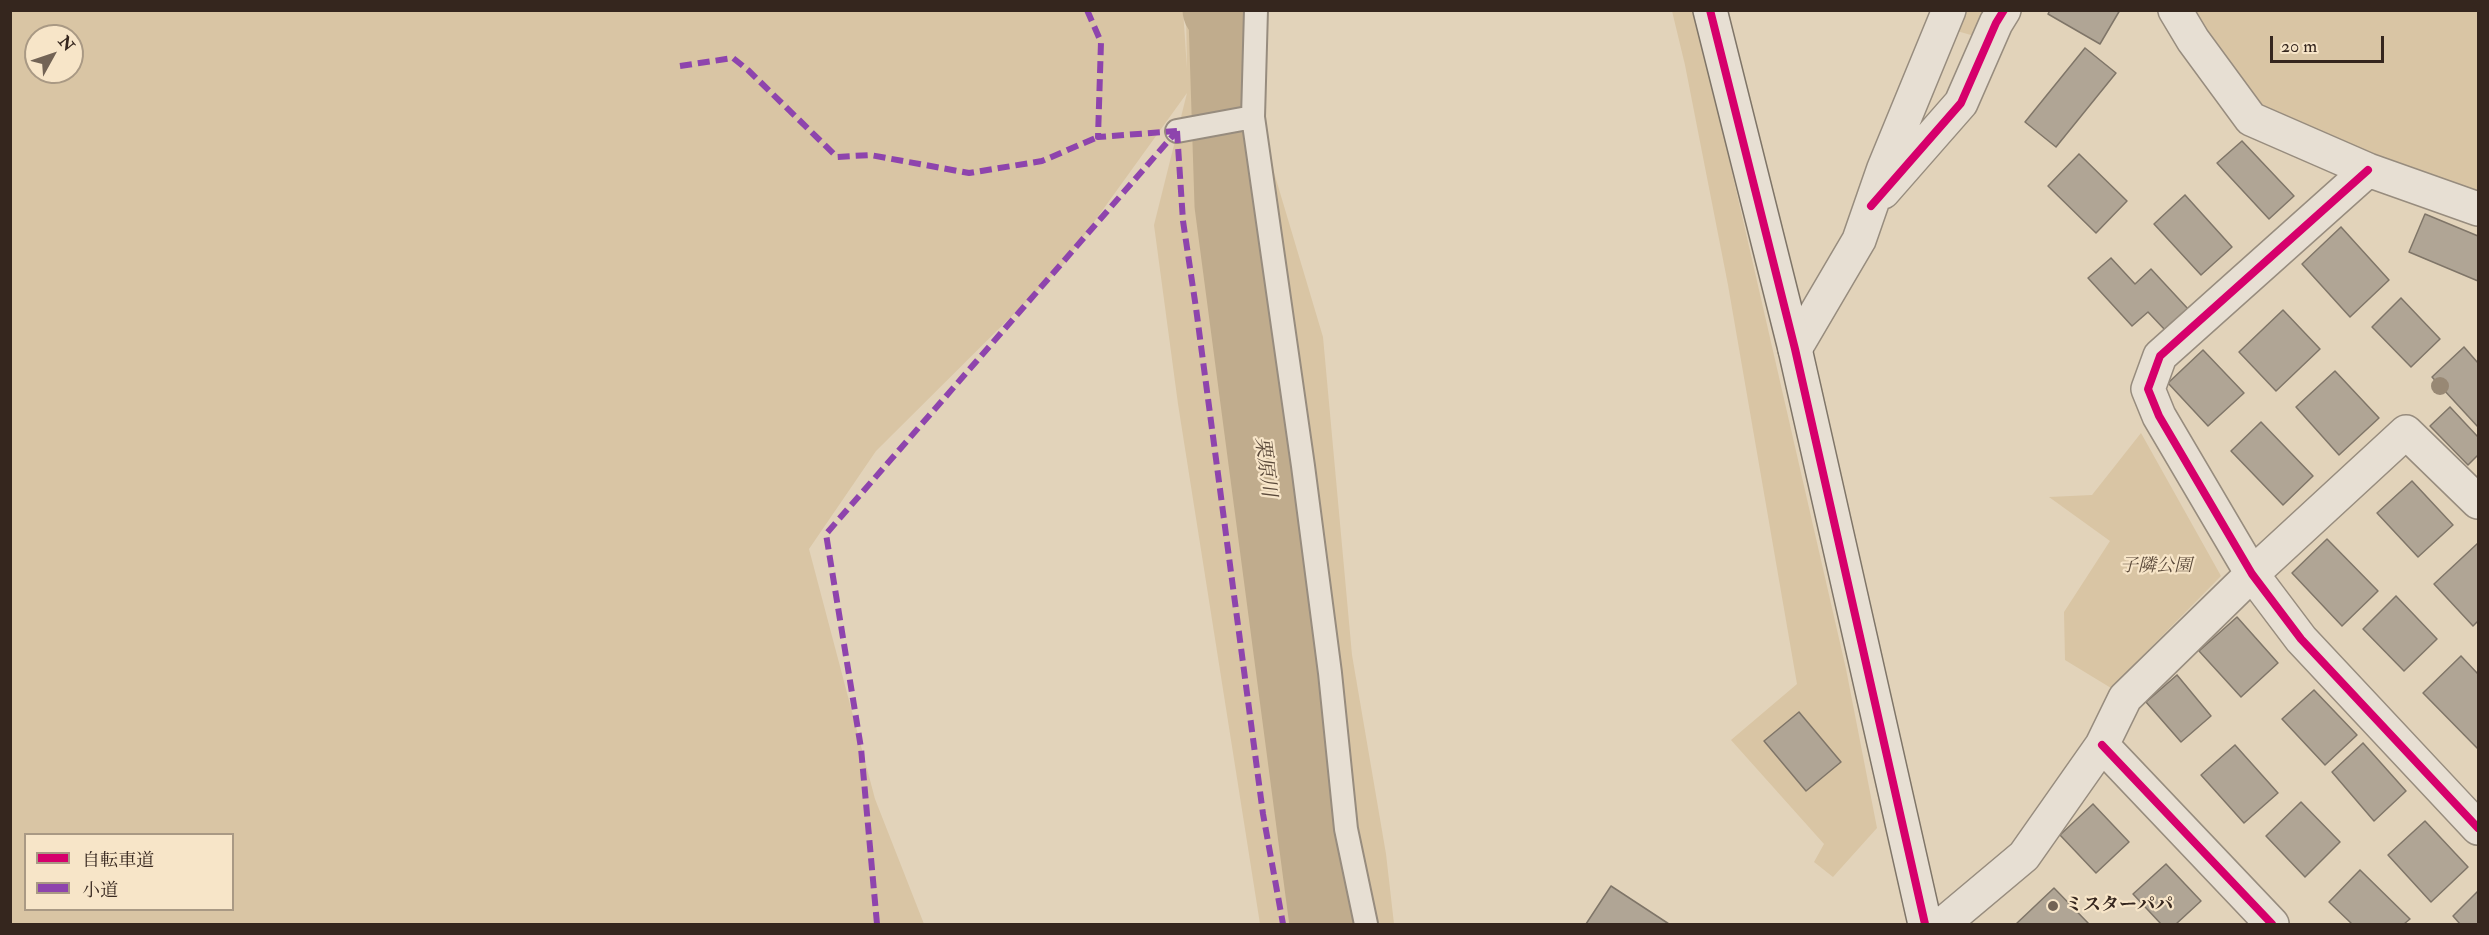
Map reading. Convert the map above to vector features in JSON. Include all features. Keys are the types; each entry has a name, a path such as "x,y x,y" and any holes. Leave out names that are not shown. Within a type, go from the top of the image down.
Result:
{"street":[{"path":"1710,10 1795,349 1925,924"},
{"path":"1795,349 1859,240 1884,168 1949,10"},
{"path":"1871,206 1961,103 1996,23 2004,10"},
{"path":"2175,10 2193,40 2251,119 2368,170 2478,209"},
{"path":"2368,170 2160,356 2148,389 2159,416 2252,574 2301,639 2478,828"},
{"path":"1942,924 2024,856 2102,745 2125,698 2252,574 2406,432 2478,502"},
{"path":"2102,745 2272,924"}],"lane":[{"path":"1256,10 1248,118 1303,466 1330,672 1346,830 1366,924"},
{"path":"1185,130 1248,118"}],"green space":[{"path":"1183,10 1187,69 1186,11 1240,11 1239,55 1323,337 1352,655 1386,854 1394,924 1260,924 1178,404 1154,225 1187,93 1063,265 876,451 809,549 875,799 924,924 11,924 10,11"},
{"path":"1672,11 1695,11 1846,669 1877,828 1833,877 1814,862 1824,844 1731,740 1797,684 1728,285 1685,65"},
{"path":"1958,11 1995,11 1978,37 1950,29"},
{"path":"2191,11 2478,11 2478,208 2259,122"},
{"name":"子隣公園","path":"2141,433 2221,576 2111,688 2065,660 2064,612 2110,541 2049,497 2092,495"}],"building":[{"path":"2050,10 2120,10 2100,44 2048,14"},
{"path":"2085,48 2116,73 2056,147 2025,122"},
{"path":"2242,141 2294,196 2269,219 2217,163"},
{"path":"2079,154 2127,201 2096,233 2048,186"},
{"path":"2185,195 2232,247 2201,275 2154,224"},
{"path":"2425,214 2478,236 2478,281 2409,252"},
{"path":"2341,227 2389,280 2350,317 2302,264"},
{"path":"2111,258 2135,284 2151,269 2189,310 2166,331 2148,312 2132,326 2088,278"},
{"path":"2401,298 2440,339 2411,367 2372,327"},
{"path":"2283,310 2320,349 2276,391 2239,352"},
{"path":"2464,347 2478,363 2478,427 2432,377"},
{"path":"2203,350 2244,393 2208,426 2168,383"},
{"path":"2335,371 2379,418 2339,455 2296,407"},
{"path":"2450,407 2478,437 2478,455 2468,465 2430,426"},
{"path":"2261,422 2313,476 2283,505 2231,451"},
{"path":"2412,481 2453,525 2418,557 2377,513"},
{"path":"2327,539 2378,591 2342,626 2292,573"},
{"path":"2478,543 2478,621 2473,626 2434,584"},
{"path":"2396,596 2437,639 2404,671 2363,629"},
{"path":"2237,617 2278,663 2241,697 2199,651"},
{"path":"2461,656 2478,674 2478,749 2423,693"},
{"path":"2177,675 2211,716 2181,742 2146,702"},
{"path":"2314,690 2357,735 2325,765 2282,719"},
{"path":"1799,712 1841,762 1806,791 1764,741"},
{"path":"2363,743 2406,791 2374,821 2332,772"},
{"path":"2235,745 2278,793 2244,823 2201,775"},
{"path":"2301,802 2340,842 2305,877 2266,836"},
{"path":"2093,804 2129,842 2096,873 2060,835"},
{"path":"2425,821 2468,867 2431,902 2388,855"},
{"path":"2166,864 2201,901 2176,924 2161,924 2133,894"},
{"path":"2360,870 2410,919 2404,924 2352,924 2329,902"},
{"path":"1611,886 1669,924 1586,924"},
{"name":"ミスターパパ","path":"2054,888 2089,924 2016,924"},
{"path":"2478,891 2478,924 2460,924 2453,916"}],"waterway":[{"name":"栗原川","path":"1217,10 1223,18 1229,205 1324,924"},
{"name":"栗原川","path":"1223,10 1223,18"}],"marked path":[{"path":"1087,10 1101,42 1098,137 1177,131"},
{"path":"680,66 733,58 837,157 870,155 969,173 1042,161 1098,137"},
{"path":"1177,131 1183,221 1263,814 1283,924"},
{"path":"877,924 861,748 826,534 1177,131"}],"cycle path":[{"path":"1710,10 1795,349 1925,924"},
{"path":"1871,206 1961,103 1996,23 2004,10"},
{"path":"2368,170 2160,356 2148,389 2159,416 2252,574 2301,639 2478,828"},
{"path":"2102,745 2272,924"}],"place":[{"name":"ミスターパパ","path":"2053,906"}]}
